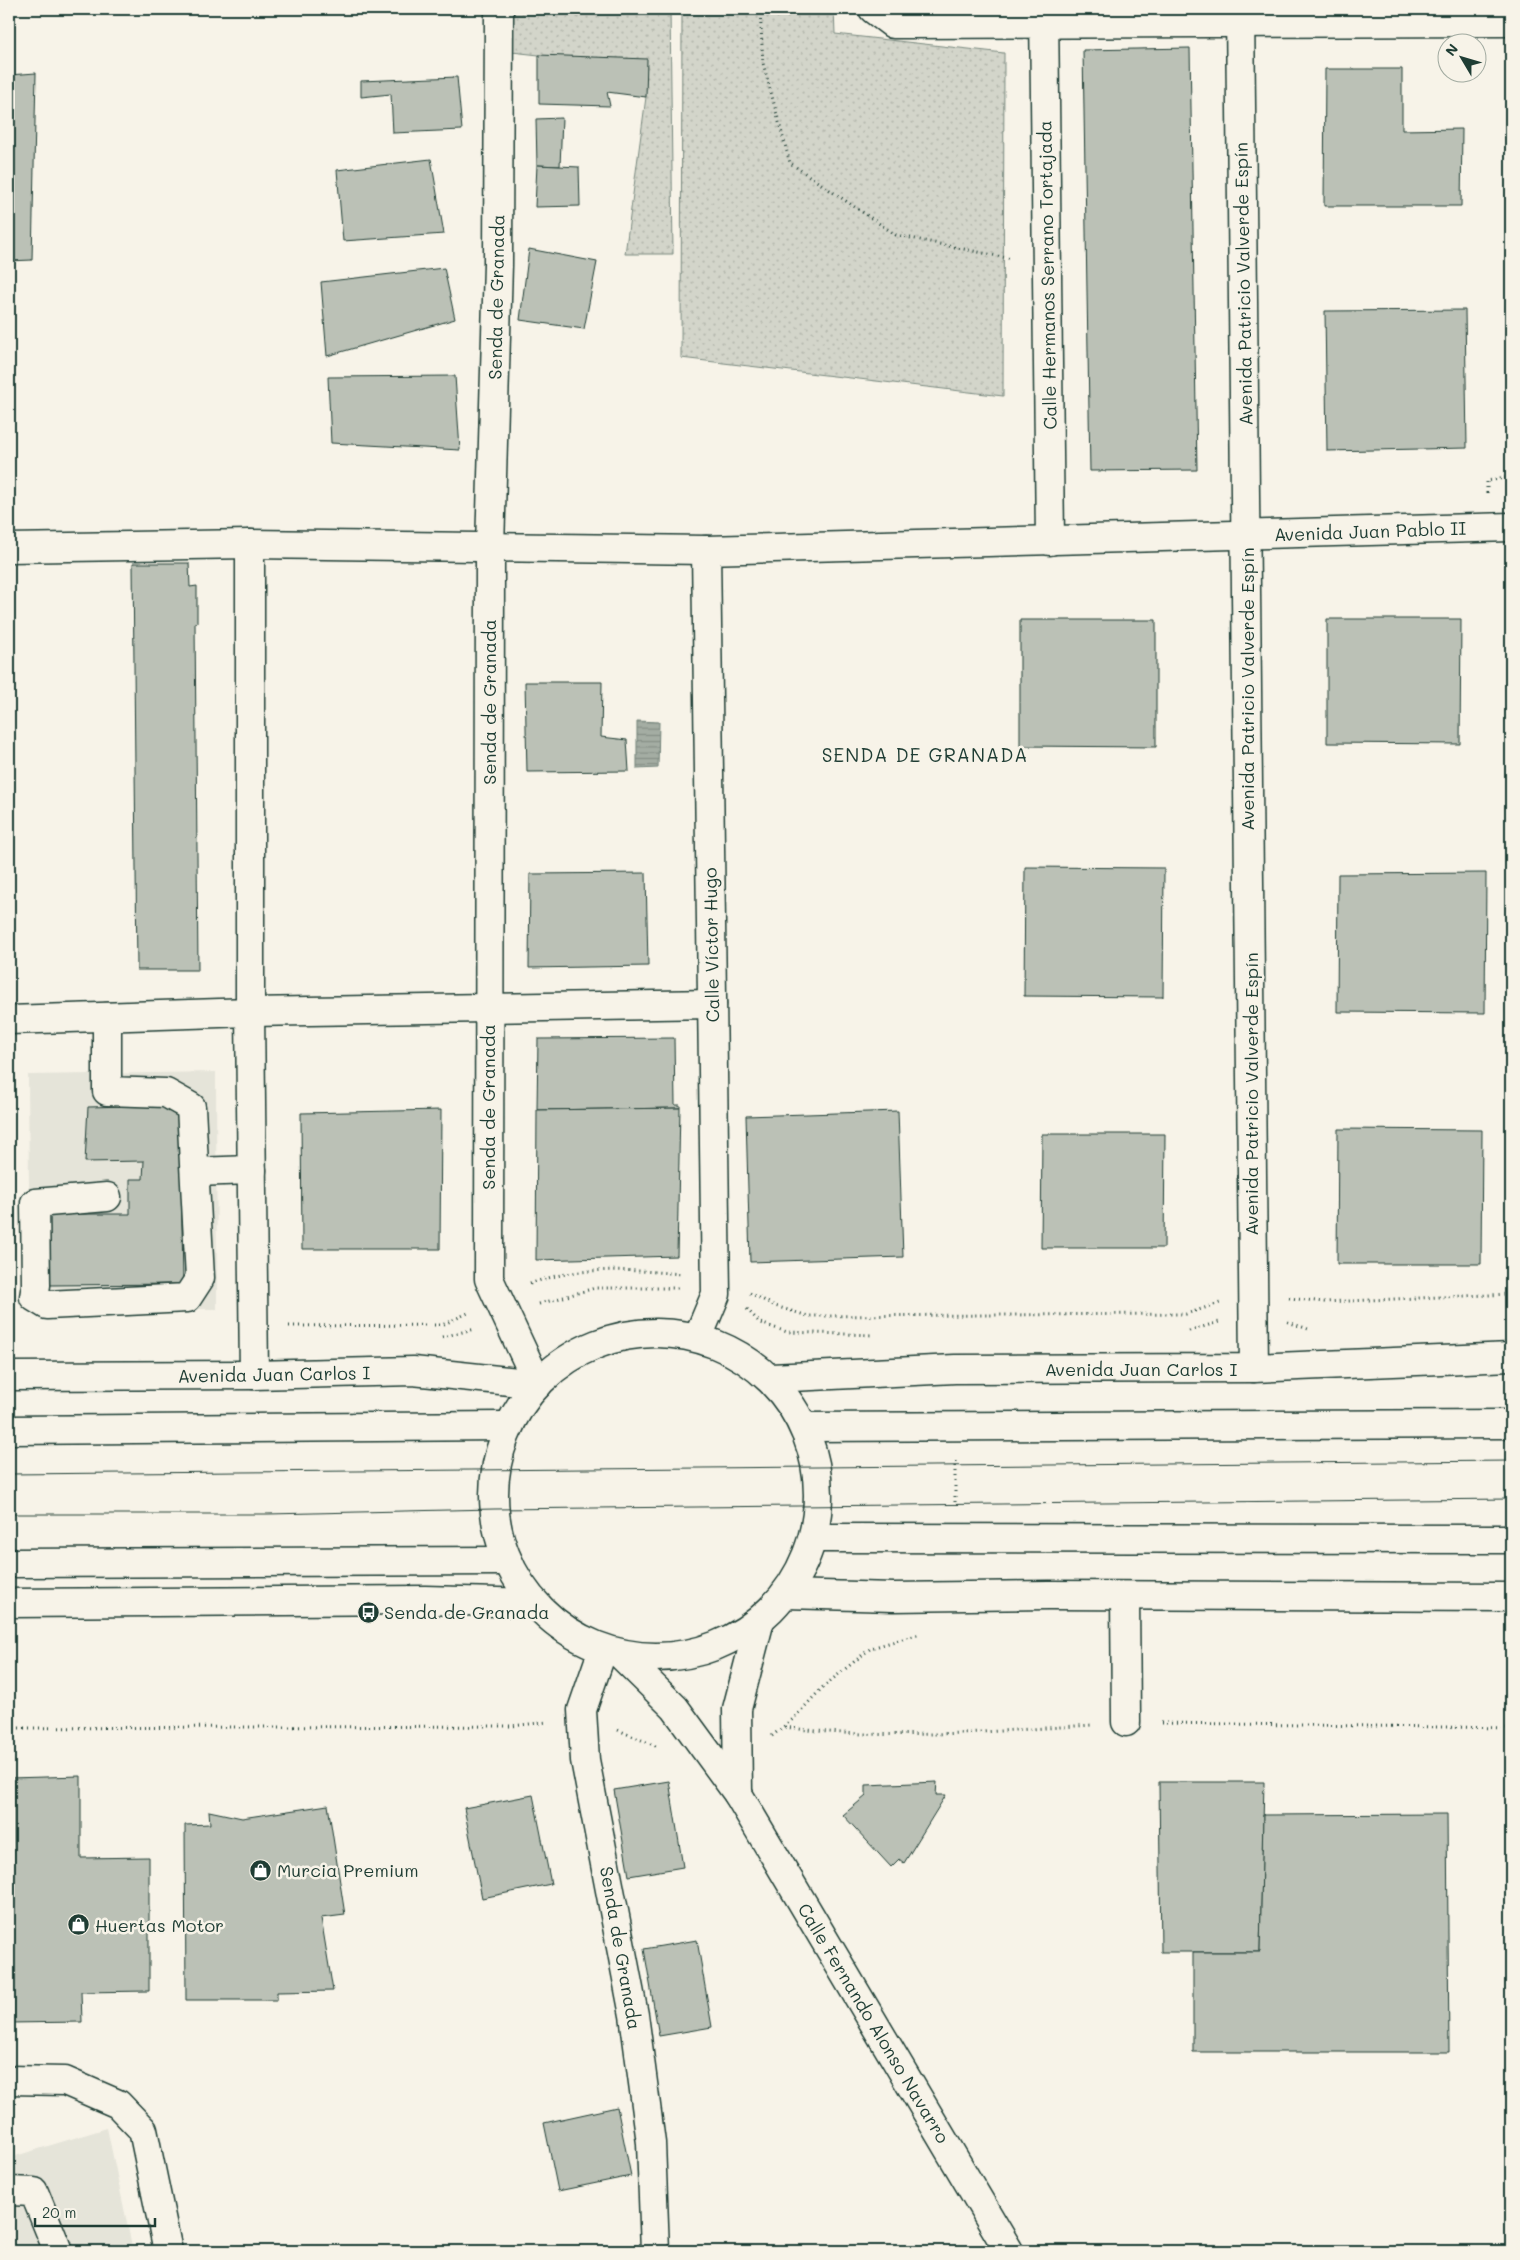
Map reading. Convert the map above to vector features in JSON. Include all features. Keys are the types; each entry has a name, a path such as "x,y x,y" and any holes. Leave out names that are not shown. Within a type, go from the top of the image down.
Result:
{"street":[{"name":"Senda de Granada","path":"499,9 498,264 490,548 489,1279 538,1384"},
{"path":"873,9 893,24 1044,16 1240,16 1511,22"},
{"name":"Calle Hermanos Serrano Tortajada","path":"1044,16 1050,541"},
{"name":"Avenida Patricio Valverde Espín","path":"1240,16 1254,1368"},
{"name":"Avenida Juan Pablo II","path":"9,548 250,544 706,550 1511,527"},
{"path":"250,544 250,1012 254,1375"},
{"name":"Calle Víctor Hugo","path":"698,1337 715,1286 706,550"},
{"path":"9,1020 250,1012 712,1004"},
{"path":"107,1017 108,1091 166,1093 191,1107 200,1278 187,1298 47,1304 34,1297 36,1285 35,1203 107,1197"},
{"path":"195,1172 252,1170"},
{"path":"640,1333 698,1337 737,1353 770,1378 790,1402 805,1427 817,1466 819,1505 813,1538 802,1567 786,1594 760,1620 694,1653 612,1651 566,1630 534,1603 504,1561 494,1509 496,1471 505,1426 538,1384 585,1349 640,1333"},
{"name":"Avenida Juan Carlos I","path":"770,1378 955,1369 1254,1368 1511,1357"},
{"name":"Avenida Juan Carlos I","path":"9,1376 254,1375 413,1371 538,1384"},
{"path":"805,1427 1511,1424"},
{"path":"9,1430 505,1426"},
{"path":"813,1538 1511,1538"},
{"path":"9,1563 504,1561"},
{"path":"786,1594 894,1597 1511,1597"},
{"path":"1125,1596 1126,1722"},
{"path":"9,1603 425,1600 534,1603"},
{"path":"738,1794 737,1709 760,1620"},
{"name":"Senda de Granada","path":"612,1651 582,1710 585,1760 634,2015 651,2143 655,2251"},
{"name":"Calle Fernando Alonso Navarro","path":"612,1651 676,1708 738,1794 1010,2251"},
{"path":"9,2080 65,2081 118,2104 143,2130 168,2251"},
{"path":"9,2191 34,2192 58,2251"}],"path":[{"path":"760,9 764,63 790,163 896,235 1047,266"},
{"path":"433,1340 494,1324 502,1308 550,1276 599,1269 680,1274 808,1316 1186,1314 1252,1303 1324,1302 1511,1294"},
{"path":"254,1326 442,1325 502,1308 546,1301 595,1288 715,1286 760,1322 787,1332 878,1336"},
{"path":"1252,1303 1274,1317 1310,1330"},
{"path":"1187,1332 1252,1303"}],"shaded area":[{"path":"510,9 670,9 673,254 625,254 646,97 539,55 512,52"},
{"path":"682,9 834,9 835,34 1004,53 1003,396 681,358"},
{"path":"637,721 659,722 658,768 637,769"},
{"path":"216,1072 217,1309 30,1308 28,1075"},
{"path":"107,2128 133,2251 9,2251 9,2158"}],"building":[{"path":"1190,48 1197,470 1090,471 1083,50"},
{"path":"539,55 647,59 646,97 607,92 610,106 539,104"},
{"path":"1325,69 1402,69 1402,130 1462,129 1461,206 1324,206"},
{"path":"36,73 32,260 9,261 9,75"},
{"path":"457,77 462,130 393,133 391,94 361,97 361,81"},
{"path":"562,118 560,166 537,165 536,119"},
{"path":"431,159 444,234 343,241 337,170"},
{"path":"537,165 579,167 580,206 535,207"},
{"path":"529,249 597,262 584,329 520,320"},
{"path":"444,268 455,319 327,356 321,282"},
{"path":"1465,310 1467,448 1327,451 1325,311"},
{"path":"455,376 460,450 331,443 328,377"},
{"path":"133,563 189,563 190,587 197,586 197,623 195,623 198,970 137,970"},
{"path":"1327,619 1461,619 1460,744 1327,743"},
{"path":"1020,620 1156,620 1156,747 1020,746"},
{"path":"525,682 602,682 601,737 627,740 629,771 527,772"},
{"path":"1025,867 1164,868 1163,997 1024,996"},
{"path":"646,873 648,966 529,968 530,874"},
{"path":"1486,873 1485,1013 1337,1012 1338,874"},
{"path":"674,1038 675,1105 680,1105 680,1108 537,1110 538,1039"},
{"path":"180,1105 183,1284 49,1285 47,1214 130,1214 130,1179 143,1179 144,1161 85,1162 88,1107"},
{"path":"680,1108 677,1256 536,1260 537,1110"},
{"path":"441,1110 440,1249 302,1249 301,1113"},
{"path":"898,1111 903,1257 750,1262 746,1116"},
{"path":"1338,1129 1482,1130 1481,1264 1337,1264"},
{"path":"1042,1134 1165,1134 1164,1248 1041,1248"},
{"name":"Huertas Motor","path":"81,1776 81,1858 149,1857 149,1991 81,1992 82,2022 9,2023 9,1778"},
{"path":"669,1781 683,1867 629,1876 614,1790"},
{"path":"937,1782 936,1795 946,1795 904,1863 899,1859 891,1867 843,1815 866,1796 866,1785"},
{"path":"1159,1782 1264,1782 1260,1952 1161,1952"},
{"path":"533,1795 551,1884 482,1898 464,1808"},
{"name":"Murcia Premium","path":"328,1805 345,1915 321,1918 333,1991 277,1992 277,2000 186,2000 185,1825 210,1824 209,1811 242,1818"},
{"path":"1447,1814 1449,2052 1193,2052 1193,1952 1260,1952 1263,1815"},
{"path":"697,1940 712,2027 659,2036 644,1949"},
{"path":"617,2107 631,2176 558,2191 544,2123"}],"tram line":[{"path":"9,1474 1511,1461"},
{"path":"9,1514 268,1514 494,1509 1511,1499"}],"place":[{"name":"Senda de Granada","path":"368,1612"},
{"name":"Murcia Premium","path":"261,1870"},
{"name":"Huertas Motor","path":"79,1925"}],"district":[{"name":"SENDA DE GRANADA","path":"925,754"}]}
